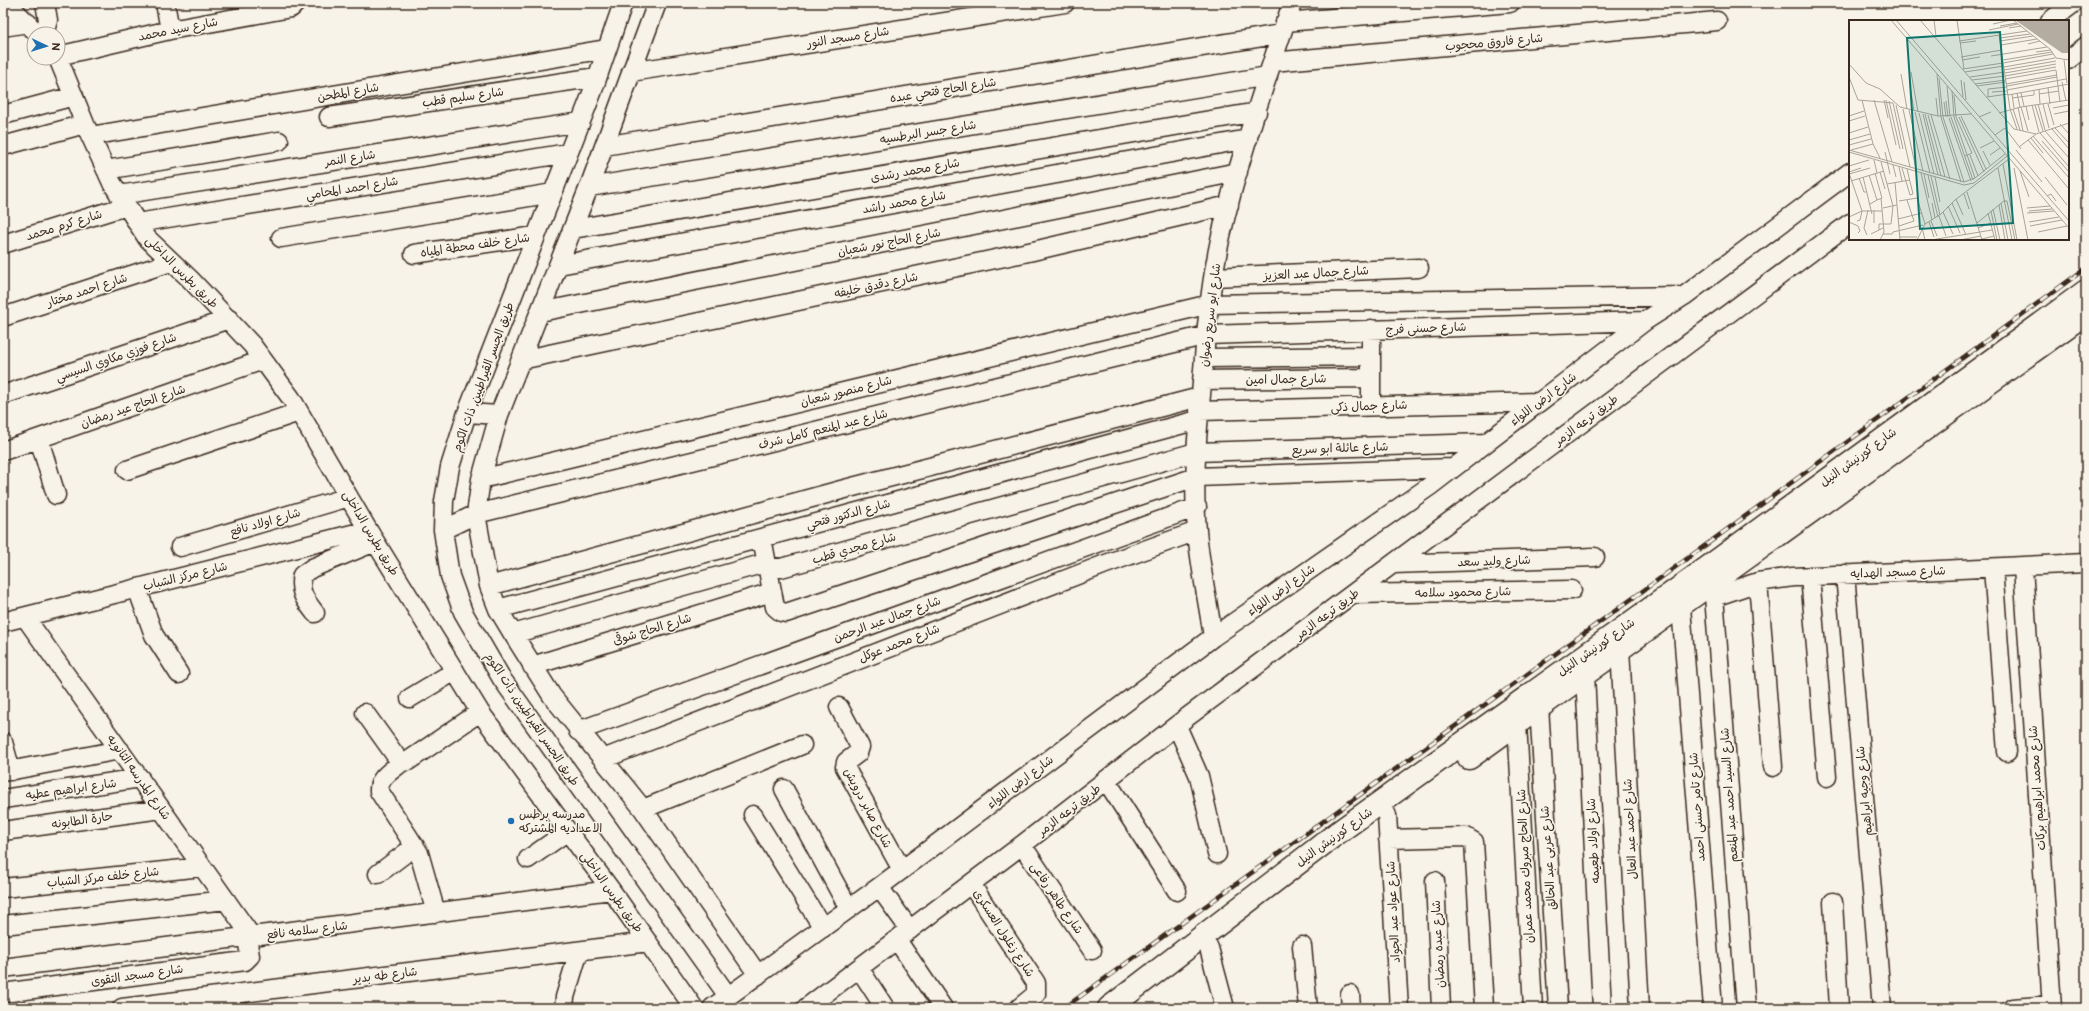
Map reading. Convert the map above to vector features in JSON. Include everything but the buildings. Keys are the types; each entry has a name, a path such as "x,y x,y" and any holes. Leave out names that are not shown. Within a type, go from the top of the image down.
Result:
{"main road":[{"name":"شارع كورنيش النيل","path":"1109,1008 1336,834 1470,739 1543,684 1681,587 2086,291"},
{"name":"شارع كورنيش النيل","path":"1133,1008 1209,948 1387,815 1681,607 1713,590 2086,313"}],"street":[{"path":"7,3 31,26"},
{"path":"45,3 48,20 46,26"},
{"path":"165,3 170,30"},
{"name":"شارع سيد محمد","path":"66,55 170,30 291,8 296,3"},
{"name":"طريق الجسر القيراطيين, ذات الكوم","path":"623,3 580,122 467,413 450,467 444,502 442,530 450,576 463,612 502,679 717,1004"},
{"path":"657,3 573,229 499,415 481,479 476,514 489,586 498,609 532,666 578,731 603,759 643,810 758,975"},
{"name":"شارع مسجد النور","path":"631,72 1065,3"},
{"name":"شارع ابو سريع رضوان","path":"1213,637 1197,531 1196,477 1196,452 1200,402 1210,304 1229,205 1248,139 1292,3"},
{"name":"شارع الحاج فتحي عبده","path":"604,146 1283,28 1510,3"},
{"path":"2051,20 2074,3"},
{"name":"شارع فاروق محجوب","path":"1270,69 1717,21"},
{"path":"3,27 26,28"},
{"path":"2069,59 2086,46"},
{"name":"شارع المطحن","path":"3,146 87,130 606,49"},
{"name":"طريق بطرس الداخلى","path":"62,66 87,130 122,201 147,238 229,319 292,398 371,536 480,712 612,890 694,1008"},
{"name":"شارع جسر البرطسيه","path":"589,187 1270,69"},
{"name":"شارع سليم قطب","path":"328,117 594,85 622,98"},
{"path":"3,115 74,96"},
{"name":"شارع محمد رشدى","path":"573,229 1257,112"},
{"name":"شارع النمر","path":"122,201 580,122"},
{"name":"شارع محمد راشد","path":"559,265 1248,139"},
{"path":"106,170 279,141"},
{"name":"شارع احمد المحامي","path":"137,223 568,153"},
{"name":"شارع الحاج نور شعبان","path":"540,312 1238,172"},
{"name":"شارع ارض اللواء","path":"717,1004 902,870 1213,637 1430,486 1645,321 1684,296 1849,173"},
{"path":"281,238 552,193"},
{"name":"شارع كرم محمد","path":"3,244 122,201"},
{"name":"شارع دقدق خليفه","path":"521,360 1034,251 1229,205"},
{"name":"طريق ترعه الزمر","path":"806,1008 1022,846 1177,726 1849,224"},
{"name":"شارع خلف محطة المياه","path":"414,254 535,236"},
{"name":"شارع احمد مختار","path":"3,317 171,262"},
{"name":"شارع جمال عبد العزيز","path":"1214,277 1419,268"},
{"name":"شارع منصور شعبان","path":"481,479 1210,304 1684,296"},
{"name":"شارع فوزي مكاوي السيسي","path":"3,395 229,319"},
{"name":"شارع حسنى فرج","path":"1207,335 1645,321"},
{"path":"1371,330 1371,406"},
{"name":"شارع عبد المنعم كامل شرف","path":"442,530 476,514 1207,335"},
{"path":"1204,358 1371,356"},
{"name":"شارع الحاج عيد رمضان","path":"3,451 263,360"},
{"name":"شارع جمال امين","path":"1200,402 1371,378"},
{"path":"489,586 840,490 1200,402"},
{"name":"شارع جمال ذكى","path":"1200,402 1371,406 1540,402"},
{"name":"شارع الدكتور فتحي","path":"498,609 762,538 1200,402"},
{"path":"126,470 299,412"},
{"path":"467,413 499,415"},
{"path":"39,439 56,495"},
{"name":"شارع عائلة ابو سريع","path":"1196,452 1485,443"},
{"name":"شارع مجدي قطب","path":"513,634 758,565 769,568 781,568 1196,452"},
{"path":"762,538 769,568 775,607 781,612 786,613 1196,477 1452,468"},
{"name":"شارع اولاد نافع","path":"180,546 349,497"},
{"name":"شارع جمال عبد الرحمن","path":"578,731 1197,507"},
{"name":"شارع محمد عوكل","path":"603,759 1095,568 1197,531"},
{"path":"315,613 302,594 300,582 302,575 371,536"},
{"name":"شارع مركز الشباب","path":"3,622 137,588 371,536"},
{"name":"شارع وليد سعد","path":"1393,564 1595,557"},
{"name":"شارع مسجد الهدايه","path":"1713,590 1758,582 1810,576 2086,563"},
{"name":"شارع محمد ابراهيم بركات","path":"2023,567 2052,1006"},
{"path":"1993,568 2007,752"},
{"name":"شارع وجيه ابراهيم","path":"1845,574 1882,1008"},
{"path":"1810,576 1826,777"},
{"path":"1758,582 1773,767"},
{"path":"137,588 154,635 179,674"},
{"name":"شارع محمود سلامه","path":"1354,594 1572,590"},
{"name":"شارع السيد احمد عبد المنعم","path":"1713,590 1746,1008"},
{"name":"شارع الحاج شوقى","path":"532,666 772,592"},
{"name":"شارع تامر حسنى احمد","path":"1681,607 1713,1008"},
{"name":"شارع المدرسه الثانويه","path":"25,617 226,900 250,937"},
{"name":"شارع احمد عبد العال","path":"1620,650 1640,1008"},
{"path":"410,698 455,671"},
{"name":"شارع اولاد طعيمه","path":"1585,675 1602,1008"},
{"name":"شارع صابر درويش","path":"839,707 860,747 856,755 846,762 845,767 902,870"},
{"name":"شارع عربى عبد الخالق","path":"1539,707 1558,1008"},
{"path":"436,913 423,862 415,846 379,791 379,787 382,779 402,762 408,761 480,712"},
{"path":"365,713 398,759 402,762"},
{"name":"شارع الحاج مبروك محمد عمران","path":"1518,723 1533,1008"},
{"path":"1177,726 1199,776 1217,854"},
{"path":"3,742 7,772 120,750"},
{"path":"643,810 802,745"},
{"name":"شارع ابراهيم عطيه","path":"3,799 140,778"},
{"path":"1106,780 1177,891"},
{"path":"784,789 848,909"},
{"name":"حارة الطابونه","path":"3,830 161,809"},
{"name":"شارع عواد عبد الجواد","path":"1387,815 1399,1008"},
{"path":"753,816 823,928"},
{"path":"528,859 568,831"},
{"path":"1388,839 1466,837 1474,842 1484,1008"},
{"path":"378,874 415,846"},
{"name":"شارع طاهر رفاعى","path":"1022,846 1092,950"},
{"name":"شارع خلف مركز الشباب","path":"3,888 202,867"},
{"name":"شارع عبده رمضان","path":"1435,881 1441,1008"},
{"name":"شارع زغلول العسكرى","path":"971,884 1036,983 1036,994 1019,1008"},
{"path":"879,887 903,935 943,1008"},
{"name":"شارع سلامه نافع","path":"3,968 612,890"},
{"path":"3,925 226,900"},
{"path":"1833,902 1839,1008"},
{"name":"شارع مسجد التقوى","path":"3,993 246,961 250,956 250,937"},
{"name":"شارع طه بدير","path":"122,1008 648,942"},
{"path":"1302,946 1308,1008"},
{"path":"1209,948 1225,1008"},
{"path":"564,1008 565,997 580,951"},
{"path":"859,968 885,1008"},
{"path":"2014,1008 2052,1006"}],"railway":[{"path":"1064,1008 1633,598 2086,268"}],"place":[{"name":"مدرسه برطس الاعداديه المشتركه","path":"511,821"}]}
